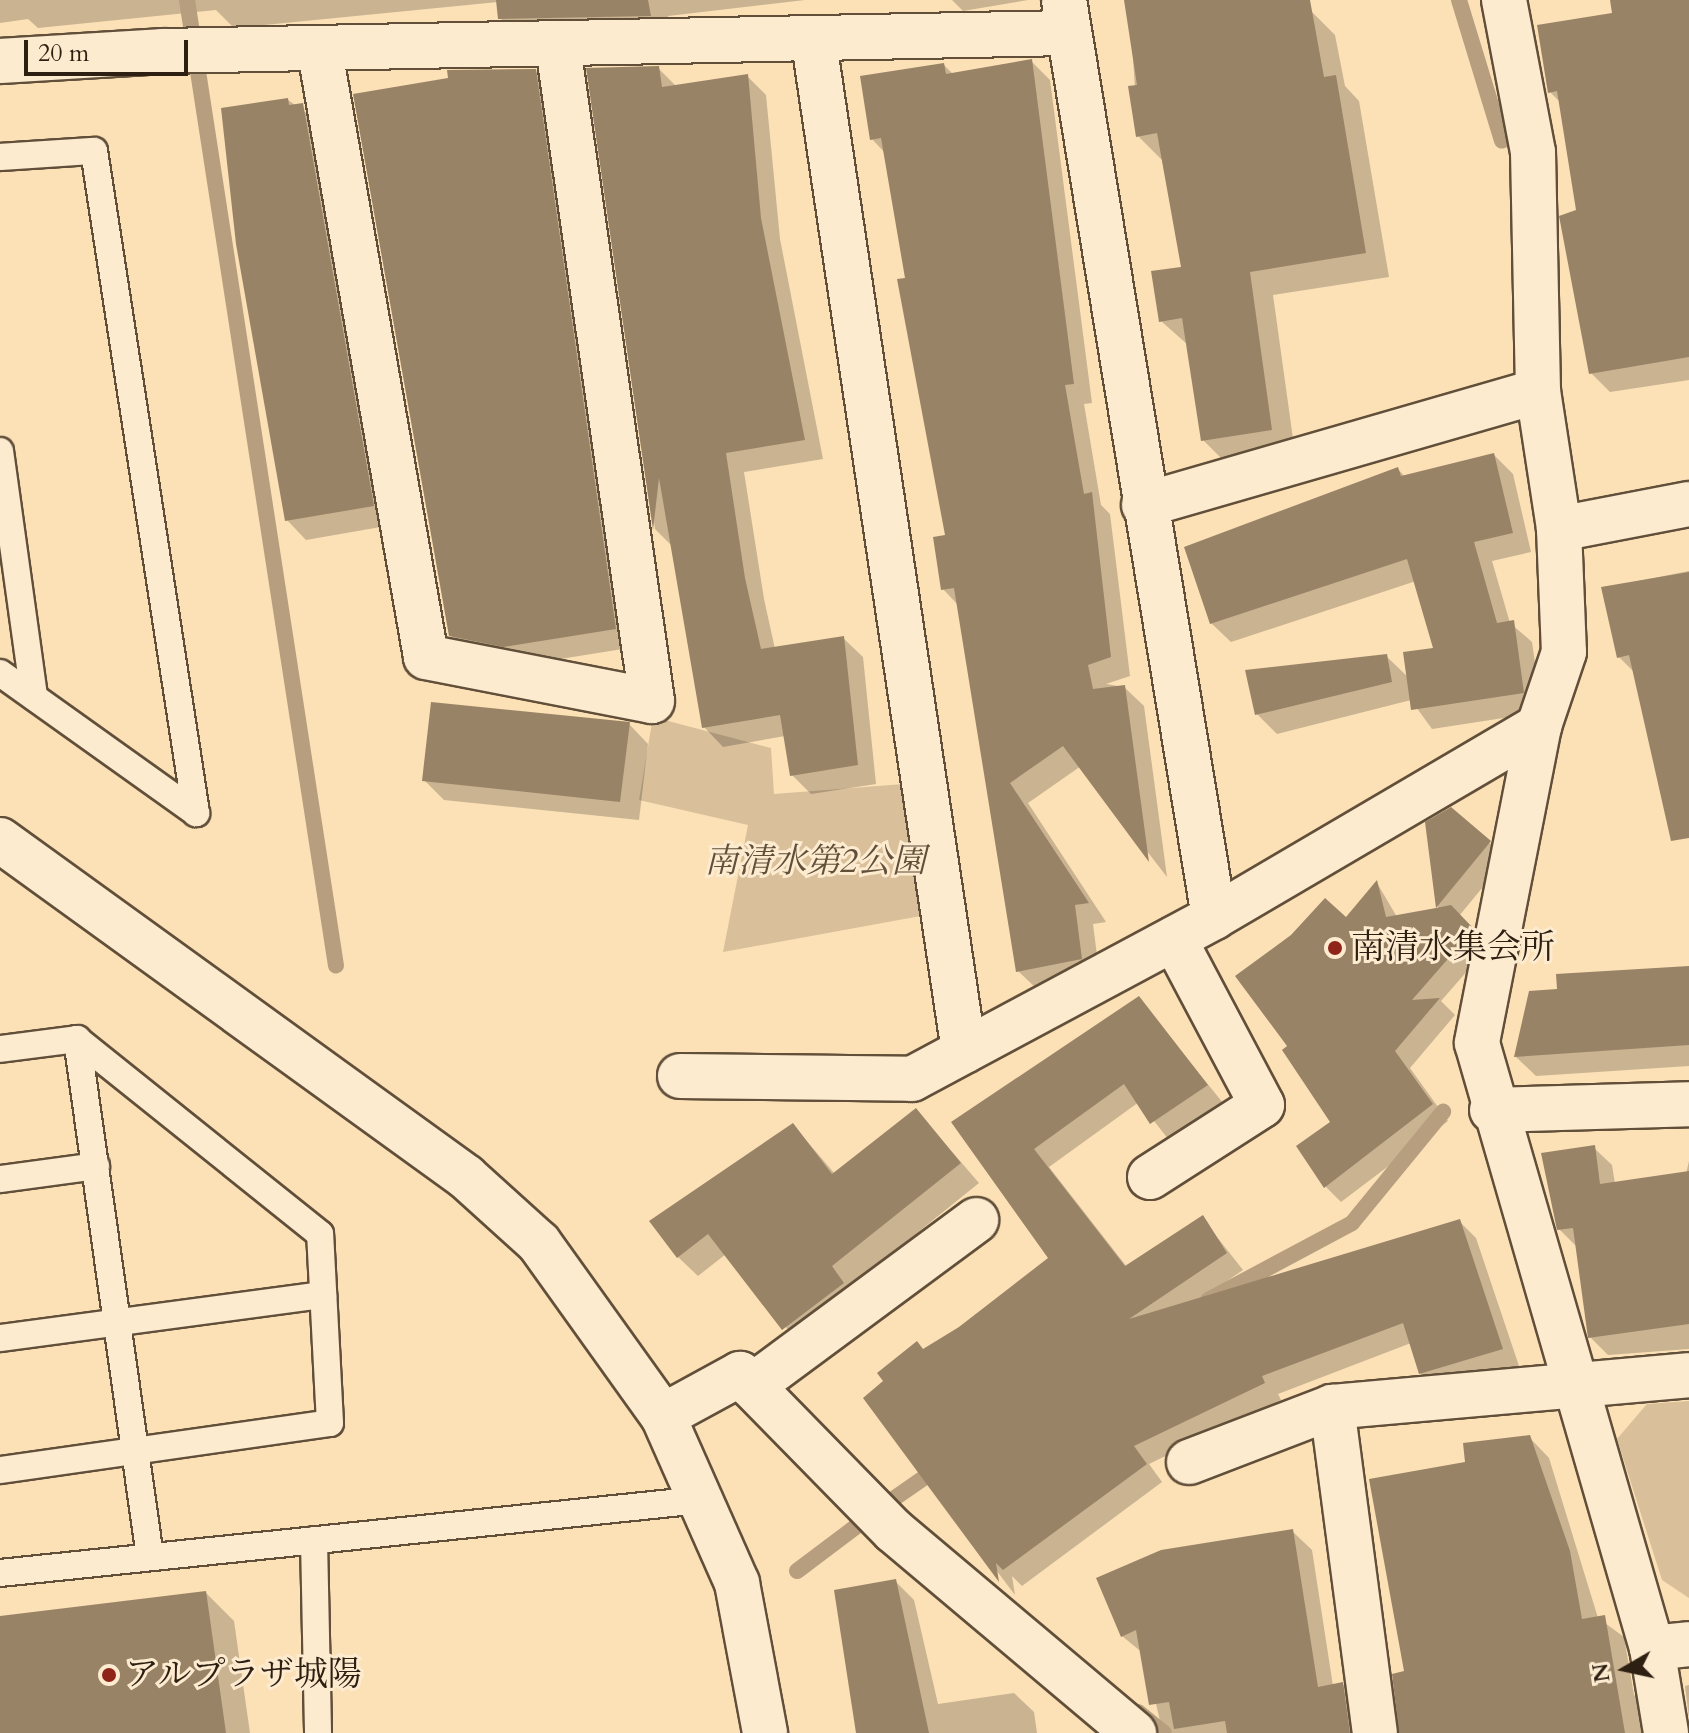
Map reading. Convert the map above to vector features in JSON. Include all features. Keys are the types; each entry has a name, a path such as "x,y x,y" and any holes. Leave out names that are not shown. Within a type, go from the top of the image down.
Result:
{"street":[{"path":"1504,0 1533,152 1538,391 1559,529 1564,652 1539,726 1477,1043 1492,1110 1576,1384 1671,1646 1666,1733"},
{"path":"0,61 163,51 320,52 814,43 1067,17 1144,505 1214,917"},
{"path":"814,43 964,1051"},
{"path":"320,52 426,657 652,701 558,47"},
{"path":"1144,505 1538,391"},
{"path":"1559,529 1689,504"},
{"path":"680,1076 912,1079 1214,917 1539,726"},
{"path":"0,840 466,1177 539,1243 663,1416 737,1583 765,1733"},
{"path":"1150,1177 1262,1105 1174,939"},
{"path":"1492,1110 1689,1104"},
{"path":"752,1386 976,1220"},
{"path":"663,1416 740,1374 894,1531 1134,1733"},
{"path":"1189,1462 1332,1407 1689,1375"},
{"path":"1332,1407 1375,1733"}],"lane":[{"path":"0,157 94,151 196,813 0,673"},
{"path":"0,451 34,697"},
{"path":"77,1039 150,1557"},
{"path":"0,1049 77,1039 320,1234 330,1423 0,1470"},
{"path":"0,1179 96,1166"},
{"path":"0,1338 323,1295"},
{"path":"0,1573 700,1500"},
{"path":"314,1540 318,1733"}],"green space":[{"name":"南清水第2公園","path":"653,717 771,748 774,794 904,784 926,915 723,952 748,825 639,800"},
{"path":"1689,1401 1689,1598 1662,1580 1617,1439 1647,1404"}],"building":[{"path":"496,0 648,0 651,16 498,19"},
{"path":"1124,0 1310,0 1324,77 1336,75 1366,253 1250,272 1272,430 1201,441 1182,318 1159,322 1151,271 1181,267 1157,133 1136,137 1128,86 1137,85"},
{"path":"1610,0 1689,0 1689,357 1589,374 1559,216 1576,210 1557,91 1548,93 1537,25 1612,13"},
{"path":"1032,59 1074,384 1065,385 1084,494 1092,492 1111,657 1088,665 1093,689 1125,685 1149,862 1063,746 1010,783 1089,903 1075,905 1082,959 1016,972 954,588 941,590 933,537 945,535 897,279 905,278 881,138 870,140 860,76 944,63 946,74"},
{"path":"659,66 662,87 748,74 761,218 805,440 726,453 745,578 761,649 844,636 858,765 790,776 780,715 702,728 659,478 653,530 586,68"},
{"path":"536,69 616,629 503,647 449,636 353,94 448,78 447,70"},
{"path":"288,98 289,105 303,103 374,506 285,521 236,244 221,108"},
{"path":"1494,453 1513,533 1474,542 1497,623 1514,620 1524,693 1411,710 1403,652 1433,648 1407,559 1210,624 1184,547 1398,467 1401,476"},
{"path":"1689,572 1689,838 1671,841 1629,655 1617,658 1601,587"},
{"path":"1387,654 1392,682 1255,715 1245,670"},
{"path":"431,702 630,722 620,802 422,781"},
{"path":"1451,807 1491,841 1436,908 1425,822"},
{"path":"1377,880 1386,917 1451,905 1474,929 1412,1000 1440,998 1395,1051 1433,1104 1324,1188 1296,1146 1330,1122 1282,1050 1287,1046 1235,976 1291,935 1325,898 1346,917"},
{"path":"1689,966 1689,1045 1514,1057 1529,991 1557,989 1556,974"},
{"path":"1139,996 1208,1085 1150,1124 1124,1084 1034,1149 1125,1266 1203,1215 1227,1253 1129,1319 1460,1219 1503,1349 1419,1374 1403,1323 1262,1376 1265,1383 1134,1446 1147,1464 1003,1570 996,1563 999,1582 863,1398 883,1381 877,1373 917,1341 923,1349 959,1327 1048,1258 951,1122"},
{"path":"916,1108 961,1163 832,1266 844,1283 782,1330 708,1234 677,1258 649,1221 793,1123 832,1174"},
{"path":"1595,1145 1600,1184 1689,1171 1689,1324 1588,1338 1573,1228 1557,1230 1541,1153"},
{"path":"1530,1435 1570,1551 1582,1619 1605,1615 1625,1733 1399,1733 1392,1674 1404,1671 1369,1479 1465,1462 1463,1443"},
{"path":"1293,1529 1318,1687 1343,1682 1350,1733 1227,1733 1225,1721 1174,1729 1169,1702 1149,1705 1136,1630 1121,1637 1096,1578 1161,1550"},
{"path":"896,1579 929,1733 856,1733 834,1590"},
{"name":"アルプラザ城陽","path":"206,1591 226,1733 0,1733 0,1616"}],"waterway":[{"path":"187,0 336,966"},
{"path":"1459,0 1502,141"},
{"path":"1208,1300 1352,1223 1443,1112"},
{"path":"889,1502 941,1466"},
{"path":"797,1571 858,1525"},
{"path":"1138,1712 1164,1733"}],"place":[{"name":"南清水集会所","path":"1335,948"},
{"name":"アルプラザ城陽","path":"109,1675"}]}
